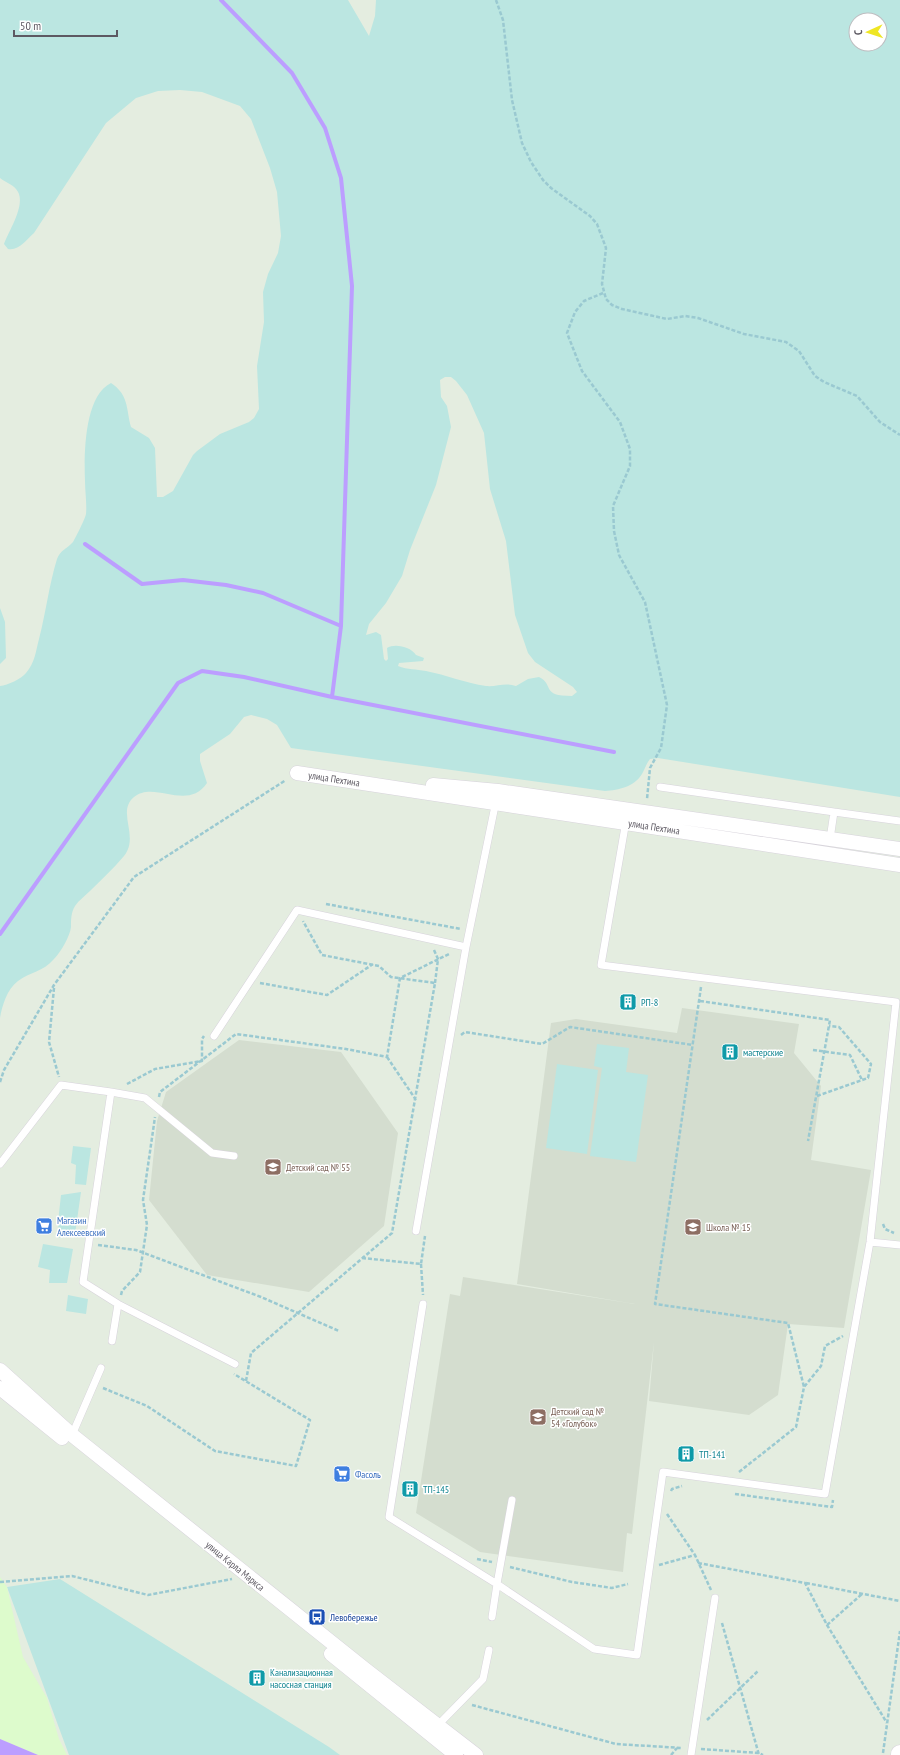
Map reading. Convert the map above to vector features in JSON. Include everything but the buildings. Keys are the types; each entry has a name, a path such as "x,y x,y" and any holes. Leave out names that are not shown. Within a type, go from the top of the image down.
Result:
{"street":[{"name":"улица Пехтина","path":"297,773 497,797 627,817 900,865"},
{"name":"улица Пехтина","path":"627,817 645,812 900,849"},
{"name":"улица Карла Маркса","path":"0,1370 72,1435 360,1665 476,1755"},
{"name":"улица Карла Маркса","path":"0,1388 456,1755"}],"lane":[{"path":"660,787 900,821"},
{"path":"416,1231 469,930 497,797"},
{"path":"830,840 834,812"},
{"path":"423,1304 389,1517 497,1584 594,1649 637,1655 663,1472 825,1494 870,1242 896,1002 602,965 627,817"},
{"path":"214,1036 297,910 466,947"},
{"path":"0,1164 61,1086 145,1098 212,1153 234,1156"},
{"path":"111,1092 83,1282 118,1304 234,1364"},
{"path":"870,1242 900,1245"},
{"path":"112,1341 118,1304"},
{"path":"72,1435 102,1368"},
{"path":"492,1617 512,1500"},
{"path":"691,1752 715,1598"},
{"path":"438,1725 483,1679 489,1650"}],"path":[{"path":"496,0 503,20 512,100 522,143 530,162 543,180 551,188 590,216 596,224 606,248 602,284 603,293 606,299 616,307 667,319 685,316 698,318 744,334 786,342 799,351 815,376 824,382 857,396 880,422 900,435"},
{"path":"603,293 584,301 575,312 567,333 582,371 620,422 630,449 630,466 613,506 614,531 619,554 645,602 667,705 661,748 650,768 645,812"},
{"path":"0,1082 4,1070 54,986 134,877 297,773"},
{"path":"319,903 469,930"},
{"path":"297,910 322,955 373,964 379,966 390,977 435,983"},
{"path":"246,1381 251,1353 392,1233 435,983 438,959 429,939"},
{"path":"400,978 449,954"},
{"path":"250,982 327,995 373,964"},
{"path":"400,978 387,1057 416,1100"},
{"path":"702,978 700,1001 655,1304 788,1323 804,1387 796,1427 733,1476 732,1481"},
{"path":"54,986 49,1042 61,1086"},
{"path":"700,1001 830,1020 808,1142"},
{"path":"816,1096 868,1078 871,1064 839,1027 829,1026"},
{"path":"460,1036 465,1032 542,1044 570,1027 693,1046"},
{"path":"202,1060 202,1039 206,1033"},
{"path":"118,1304 122,1291 140,1272 147,1225 143,1200 152,1127 160,1092 236,1034 346,1049 387,1057"},
{"path":"813,1050 850,1055 862,1080"},
{"path":"111,1092 155,1069 202,1060"},
{"path":"882,1217 885,1229 891,1233 900,1234"},
{"path":"423,1304 421,1264 426,1233"},
{"path":"88,1245 136,1250 261,1297 340,1331"},
{"path":"362,1258 421,1264"},
{"path":"804,1387 821,1366 825,1346 854,1330"},
{"path":"669,1495 672,1489 682,1486 690,1487"},
{"path":"728,1492 832,1507 834,1499"},
{"path":"665,1512 695,1555 715,1598"},
{"path":"658,1572 659,1564 695,1555"},
{"path":"471,1557 572,1582 612,1588 628,1584"},
{"path":"698,1563 900,1601"},
{"path":"0,1582 72,1576 148,1595 237,1578"},
{"path":"805,1583 827,1625 887,1723"},
{"path":"827,1625 862,1594"},
{"path":"722,1620 759,1754"},
{"path":"883,1755 900,1631"},
{"path":"671,1755 758,1671"},
{"path":"460,1702 616,1744 678,1748 691,1752 763,1755"}],"shaded area":[{"path":"0,0 348,0 369,36 375,16 376,0 900,0 900,797 658,758 650,759 642,774 635,782 621,789 605,791 291,748 277,725 267,719 251,715 244,717 230,734 200,754 200,761 207,783 199,791 190,795 181,796 151,792 142,793 134,797 129,803 127,817 130,840 124,856 75,906 72,914 69,935 57,956 45,967 14,984 8,993 0,1018 0,686 21,677 29,669 33,661 58,556 73,542 86,514 86,442 95,400 102,390 111,383 121,392 126,402 131,427 149,438 155,448 157,497 163,497 173,491 193,455 197,451 220,434 249,422 254,418 259,409 257,366 264,322 263,292 268,274 278,253 281,236 277,192 270,168 251,119 240,106 202,92 180,90 158,91 136,98 106,123 34,233 19,247 8,249 4,244 19,208 20,201 16,189 0,178","holes":["445,377 451,377 467,395 484,433 490,489 506,541 515,615 528,653 535,662 573,687 577,692 572,696 562,696 552,692 544,680 539,677 528,679 516,686 508,684 486,686 426,671 398,666 399,663 423,661 424,658 416,655 407,648 394,646 387,648 388,659 386,661 384,659 381,635 376,632 366,635 369,624 386,603 402,576 410,550 436,485 451,427 447,406 441,397 440,380"]},
{"path":"0,608 5,622 6,658 0,664"},
{"name":"Школа № 15","path":"682,1008 799,1024 794,1053 821,1086 811,1160 871,1170 844,1328 788,1324 778,1395 749,1415 649,1401 654,1342 632,1534 627,1533 623,1572 480,1552 416,1513 450,1294 460,1296 463,1277 635,1304 517,1284 551,1023 576,1019 677,1033"},
{"name":"Детский сад № 55","path":"239,1040 341,1052 398,1133 384,1226 309,1292 207,1275 149,1200 157,1121 166,1092"},
{"path":"597,1044 629,1048 626,1072 648,1075 636,1162 590,1156 602,1068 594,1066"},
{"path":"557,1064 598,1070 587,1154 546,1148"},
{"path":"73,1146 91,1148 86,1185 75,1184 76,1165 71,1163"},
{"path":"81,1192 75,1234 59,1238 58,1222 61,1195"},
{"path":"43,1244 73,1249 67,1283 49,1283 50,1270 38,1267"},
{"path":"68,1295 88,1299 86,1314 66,1311"},
{"path":"60,1579 340,1755 69,1755 7,1587"},
{"path":"0,1739 38,1755 0,1755"}],"sand":[{"path":"0,1577 7,1587 23,1657 47,1698 59,1739 67,1755 38,1755 0,1739"}],"waterway":[{"path":"221,0 292,73 325,128 341,178 352,286 341,626"},
{"path":"85,544 142,584 183,580 226,585 263,593 341,626 332,697"},
{"path":"0,934 178,683 202,671 244,677 332,697 614,752"}],"place":[{"name":"РП-8","path":"628,1002"},
{"name":"мастерские","path":"730,1052"},
{"name":"Детский сад № 55","path":"273,1167"},
{"name":"Магазин Алексеевский","path":"44,1226"},
{"name":"Школа № 15","path":"693,1227"},
{"name":"Детский сад № 54 «Голубок»","path":"538,1417"},
{"name":"ТП-141","path":"686,1454"},
{"name":"Фасоль","path":"342,1474"},
{"name":"ТП-145","path":"410,1489"},
{"name":"Левобережье","path":"317,1617"},
{"name":"Канализационная насосная станция","path":"257,1678"}]}
